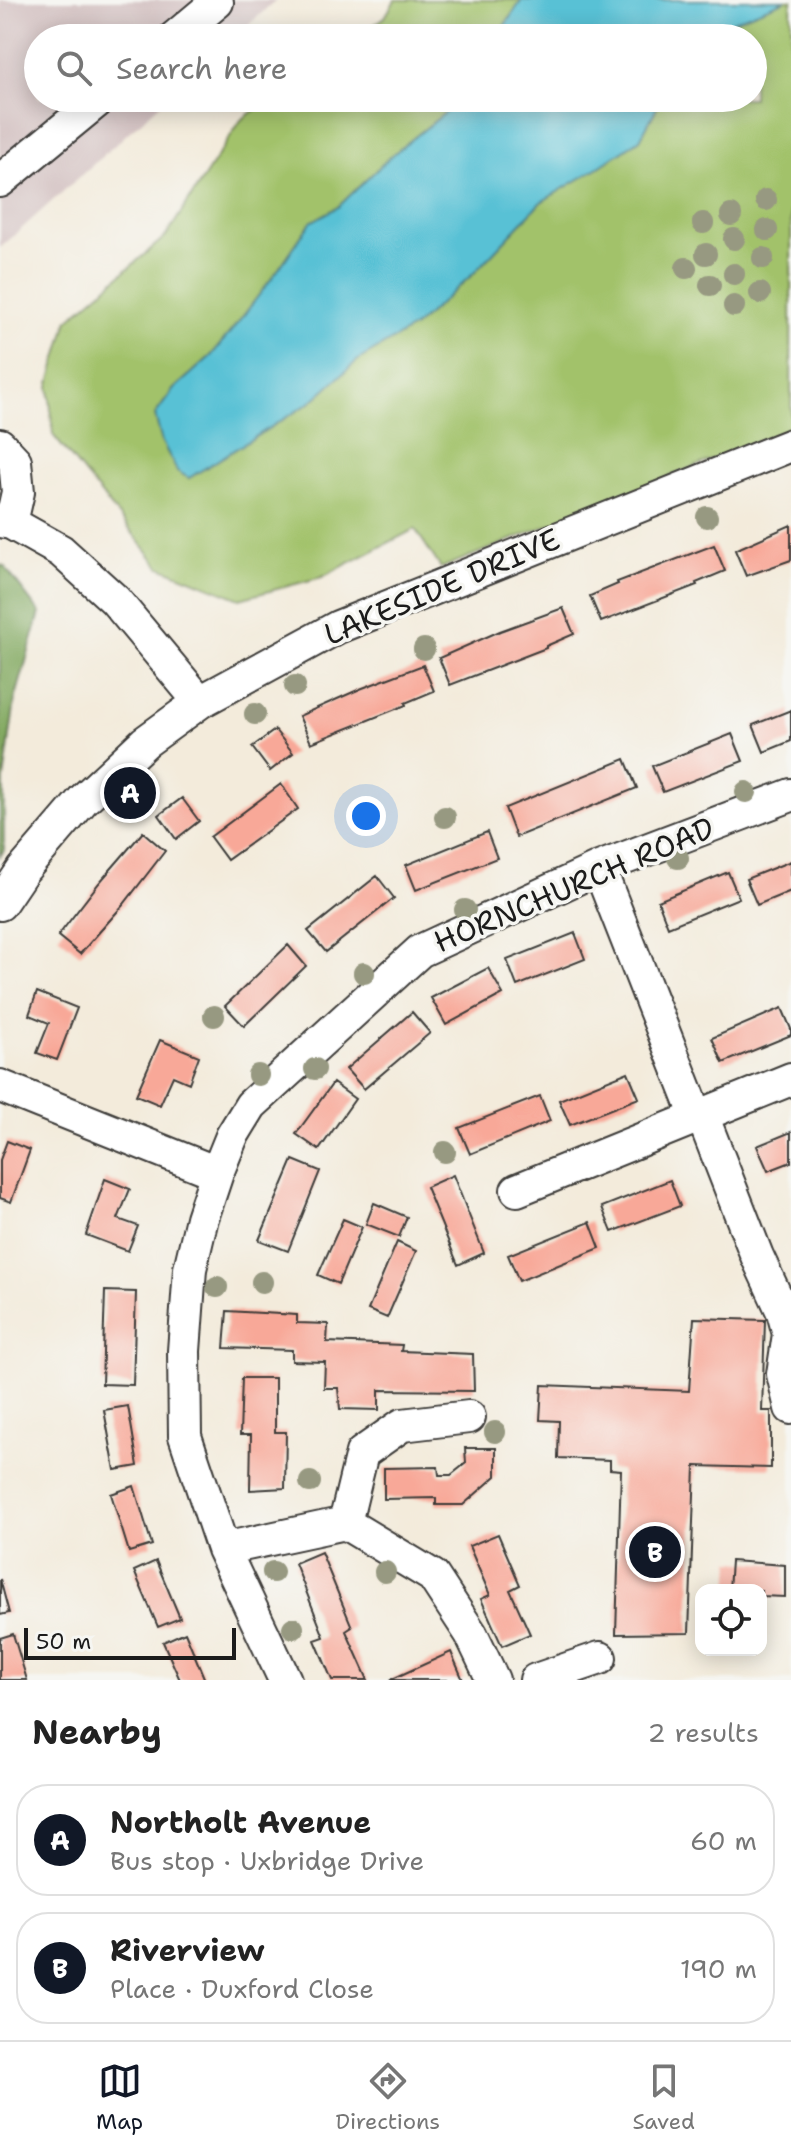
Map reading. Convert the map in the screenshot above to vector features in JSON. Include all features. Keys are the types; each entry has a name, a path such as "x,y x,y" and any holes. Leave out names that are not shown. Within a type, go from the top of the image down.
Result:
{"street":[{"path":"191,24 216,0"},
{"path":"0,181 84,112"},
{"path":"0,445 15,461 18,492 6,522 61,551 115,600 200,702"},
{"name":"LAKESIDE DRIVE","path":"0,904 23,870 63,822 145,742 200,702 338,627 791,445"},
{"name":"HORNCHURCH ROAD","path":"285,1680 223,1549 185,1436 184,1351 190,1269 202,1218 232,1136 251,1105 420,951 599,868 791,795"},
{"path":"599,868 757,1256 783,1312 789,1334 783,1374 791,1408"},
{"path":"517,1190 791,1079"},
{"path":"0,1086 217,1173"},
{"path":"345,1523 362,1453 402,1425 469,1417"},
{"path":"223,1549 345,1523 433,1576 471,1634 493,1680"},
{"path":"536,1680 600,1658"}],"shaded area":[{"path":"0,0 276,0 249,24 24,24 24,112 151,112 0,248"}],"green space":[{"path":"395,0 522,0 506,24 375,24 385,17"},
{"path":"791,0 791,428 441,568 415,529 322,577 240,599 160,567 53,435 49,386 68,320 166,236 241,120 252,112 446,112 392,155 338,207 311,222 237,324 211,356 174,389 155,415 162,442 177,470 189,478 311,402 358,360 414,327 474,273 541,202 640,139 654,112 767,112 767,24 731,24"},
{"path":"0,565 4,566 40,613 15,700 4,780 4,850 0,856"}],"water":[{"path":"522,0 786,0 731,24 506,24"},
{"path":"446,112 654,112 640,139 541,202 474,273 414,327 358,360 311,402 189,478 177,471 162,442 155,415 174,389 211,356 237,324 311,222 338,207 392,155"}],"building":[{"path":"791,525 791,560 746,576 735,550"},
{"path":"714,545 725,571 601,622 590,596 617,582"},
{"path":"563,608 574,634 450,685 439,658"},
{"path":"423,665 434,691 311,743 299,716"},
{"path":"791,710 791,741 764,752 753,725"},
{"path":"275,730 293,753 270,771 252,747"},
{"path":"732,734 743,761 663,792 652,766"},
{"path":"625,759 637,788 516,837 505,808"},
{"path":"281,784 298,809 227,860 210,837"},
{"path":"182,798 199,821 176,839 159,815"},
{"path":"143,832 165,851 80,954 58,936"},
{"path":"487,832 497,858 416,890 406,865"},
{"path":"791,861 791,891 757,905 746,879"},
{"path":"728,872 739,898 668,927 658,901"},
{"path":"377,876 394,898 326,952 308,931"},
{"path":"575,933 585,959 517,986 507,960"},
{"path":"288,945 306,966 244,1026 225,1006"},
{"path":"488,968 503,994 446,1025 431,998"},
{"path":"37,992 77,1008 57,1060 37,1053 49,1023 29,1015"},
{"path":"782,1008 791,1035 723,1063 712,1038"},
{"path":"412,1012 430,1033 364,1089 346,1069"},
{"path":"160,1040 199,1056 189,1083 173,1076 160,1105 136,1095"},
{"path":"628,1072 639,1098 570,1125 559,1100"},
{"path":"333,1083 355,1099 319,1150 296,1134"},
{"path":"540,1096 550,1121 470,1154 459,1128"},
{"path":"791,1132 791,1162 768,1171 757,1146"},
{"path":"7,1141 30,1150 11,1202 0,1198 0,1160"},
{"path":"293,1160 320,1171 288,1251 259,1240"},
{"path":"453,1175 484,1253 458,1265 426,1187"},
{"path":"105,1179 130,1189 118,1219 138,1226 128,1251 86,1235"},
{"path":"670,1180 680,1206 612,1232 602,1207"},
{"path":"374,1203 407,1217 399,1237 366,1224"},
{"path":"343,1219 362,1227 338,1284 318,1275"},
{"path":"590,1222 600,1248 519,1281 508,1255"},
{"path":"397,1242 416,1251 387,1318 368,1310"},
{"path":"105,1291 136,1292 133,1385 102,1384"},
{"path":"227,1311 297,1315 297,1323 328,1324 327,1342 402,1345 401,1351 473,1354 474,1391 379,1390 379,1410 340,1409 338,1388 324,1388 325,1362 292,1361 292,1350 224,1348"},
{"path":"694,1318 765,1320 762,1411 771,1411 771,1468 695,1466 689,1633 616,1634 621,1470 610,1469 610,1460 558,1458 559,1421 540,1420 542,1385 689,1391"},
{"path":"242,1378 275,1378 275,1432 286,1432 285,1488 250,1490 251,1435 240,1435"},
{"path":"128,1406 138,1466 115,1470 104,1410"},
{"path":"465,1448 496,1448 496,1476 463,1505 436,1505 436,1498 384,1499 384,1468 438,1467 439,1475 451,1475 466,1463"},
{"path":"134,1486 152,1545 129,1552 111,1494"},
{"path":"498,1534 520,1585 510,1590 530,1634 502,1646 481,1599 490,1595 469,1546"},
{"path":"321,1552 352,1627 346,1631 368,1680 332,1680 315,1640 324,1637 295,1563"},
{"path":"156,1561 180,1618 158,1627 134,1571"},
{"path":"731,1561 785,1565 785,1597 767,1596 767,1584 729,1584"},
{"path":"0,1579 9,1613 0,1615"},
{"path":"185,1632 205,1680 180,1680 163,1642"},
{"path":"13,1634 27,1680 0,1680 0,1638"},
{"path":"451,1652 463,1680 390,1680"}],"place":[{"name":"Northolt Avenue","path":"130,793"},
{"name":"Riverview","path":"655,1552"}]}
